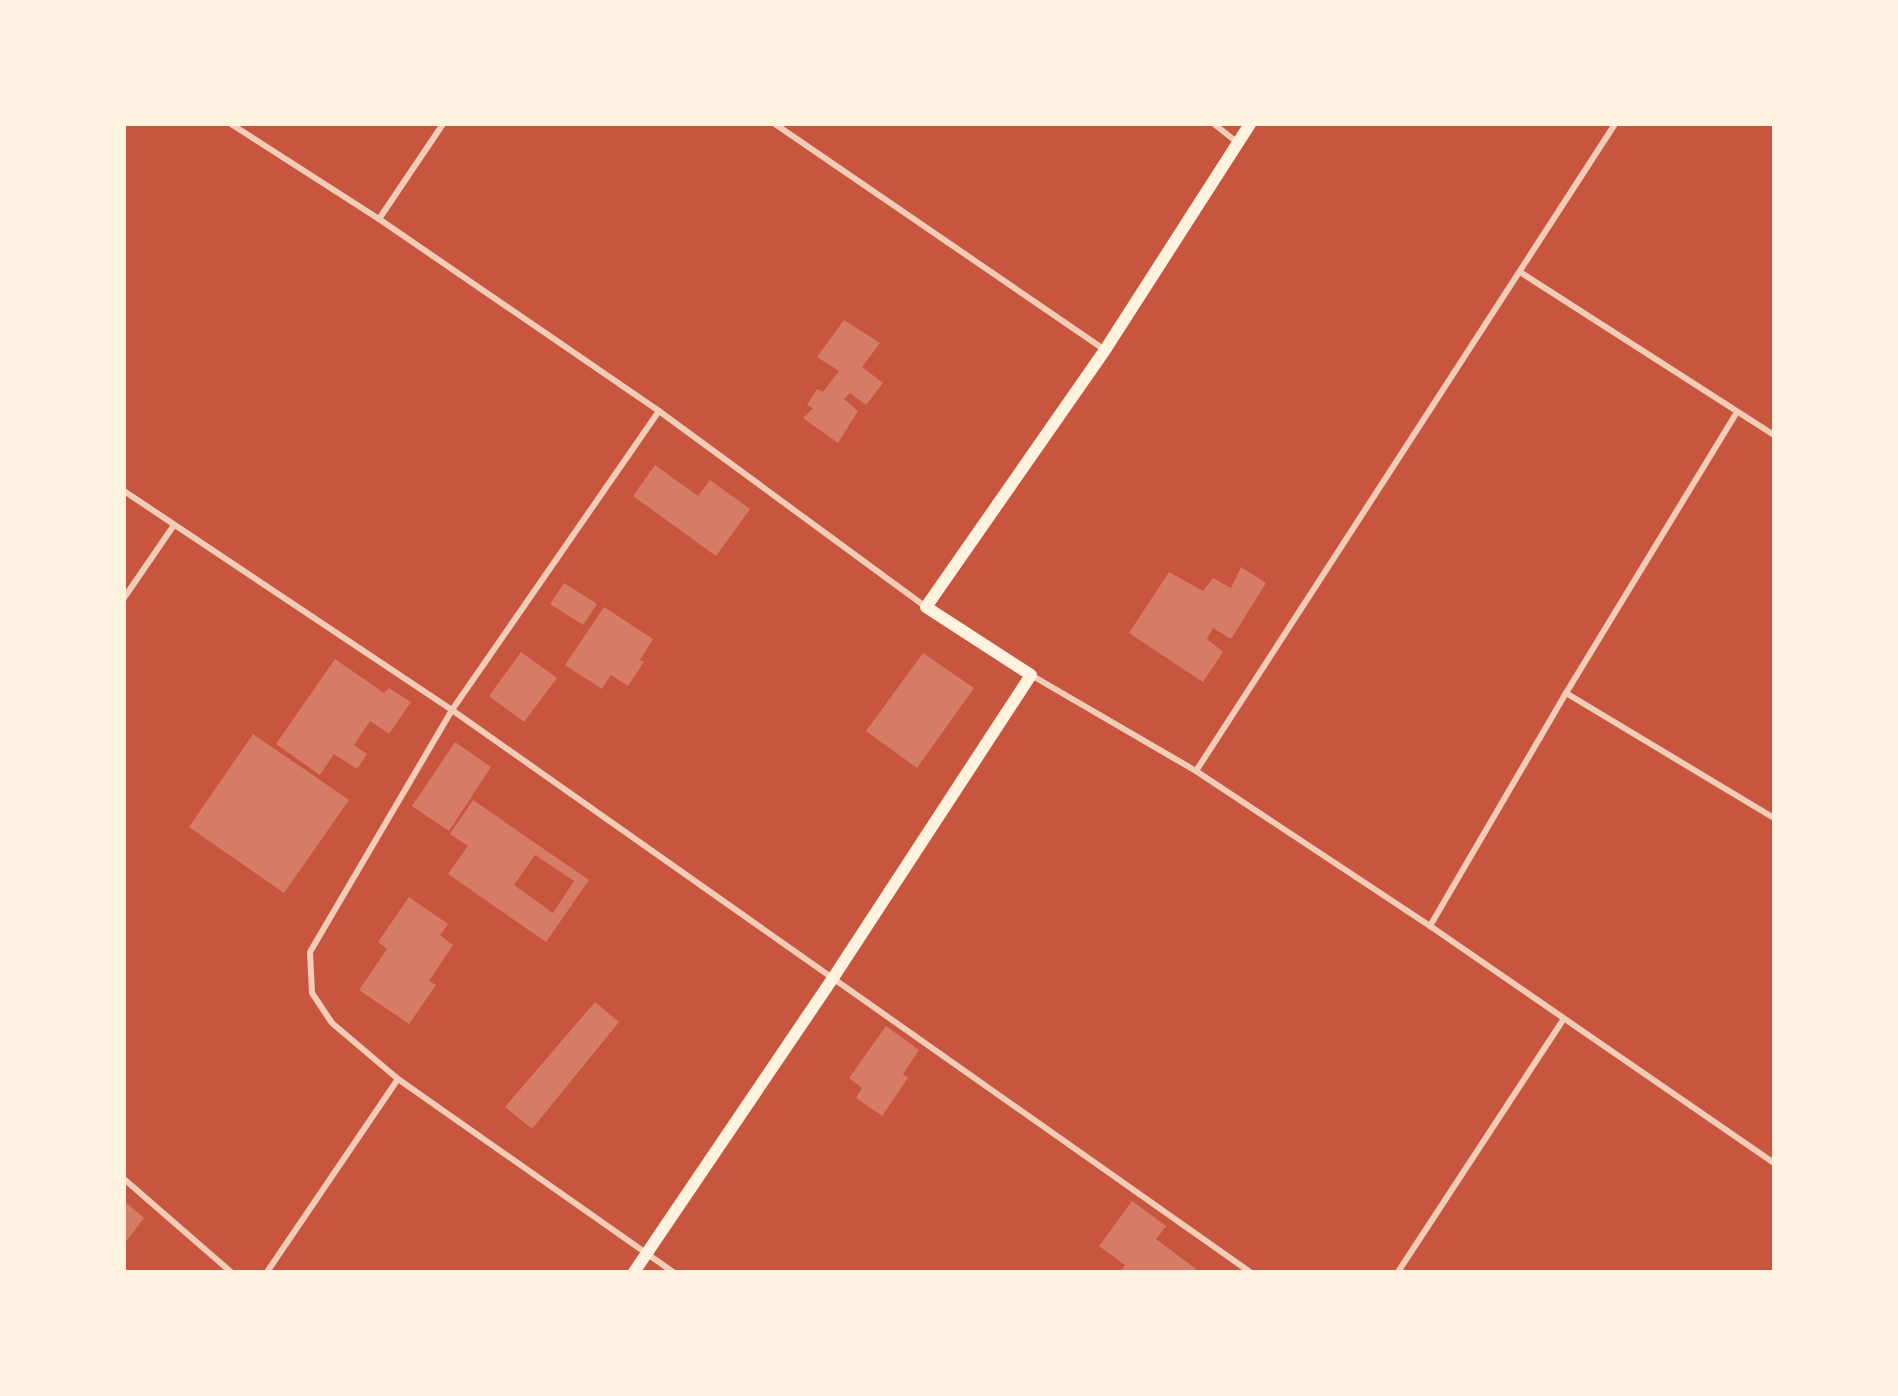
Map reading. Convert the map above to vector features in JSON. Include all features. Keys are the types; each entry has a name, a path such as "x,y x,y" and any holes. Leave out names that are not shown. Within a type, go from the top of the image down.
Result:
{"main road":[{"path":"634,1272 833,978 1031,675 926,607 1105,350 1250,124"}],"street":[{"path":"231,124 379,219 659,411 926,607"},
{"path":"379,219 443,124"},
{"path":"775,124 1105,350"},
{"path":"1214,124 1238,143"},
{"path":"1196,771 1615,124"},
{"path":"1520,272 1773,435"},
{"path":"659,411 452,710 310,952 312,993 332,1023 398,1079 673,1272"},
{"path":"1430,926 1566,693 1737,412"},
{"path":"124,491 452,710 1250,1272"},
{"path":"124,598 174,525"},
{"path":"1031,675 1196,771 1430,926 1773,1163"},
{"path":"1566,693 1773,818"},
{"path":"1398,1272 1563,1020"},
{"path":"267,1272 398,1079"},
{"path":"124,1179 231,1272"}],"building":[{"path":"844,320 880,343 862,367 883,383 866,405 850,393 844,399 858,411 838,443 803,418 813,408 807,405 817,389 823,392 839,371 817,357"},
{"path":"655,465 698,496 710,480 750,509 716,556 633,496"},
{"path":"1241,567 1266,583 1231,639 1213,628 1207,639 1223,652 1203,682 1129,633 1169,572 1203,591 1213,578 1231,588"},
{"path":"564,583 597,604 583,625 550,604"},
{"path":"604,607 653,639 640,660 644,662 628,686 611,675 602,689 565,665"},
{"path":"521,652 557,678 524,722 489,696"},
{"path":"923,653 974,688 917,768 866,731"},
{"path":"335,659 384,693 389,688 411,702 389,734 370,721 354,745 367,754 357,769 334,754 320,775 276,744"},
{"path":"253,734 349,800 284,893 189,827"},
{"path":"455,742 491,767 449,831 412,806"},
{"path":"473,800 589,880 546,942 448,874 468,846 450,834","holes":["535,855 574,881 553,913 514,885"]},
{"path":"409,897 448,924 440,935 453,945 429,981 436,985 409,1024 359,990 387,949 378,942"},
{"path":"595,1002 619,1022 532,1129 505,1107"},
{"path":"886,1026 919,1050 903,1074 908,1078 882,1116 856,1098 862,1088 849,1078"},
{"path":"124,1201 144,1218 124,1244"},
{"path":"1132,1201 1166,1226 1156,1239 1200,1272 1120,1272 1125,1265 1099,1246"}]}
